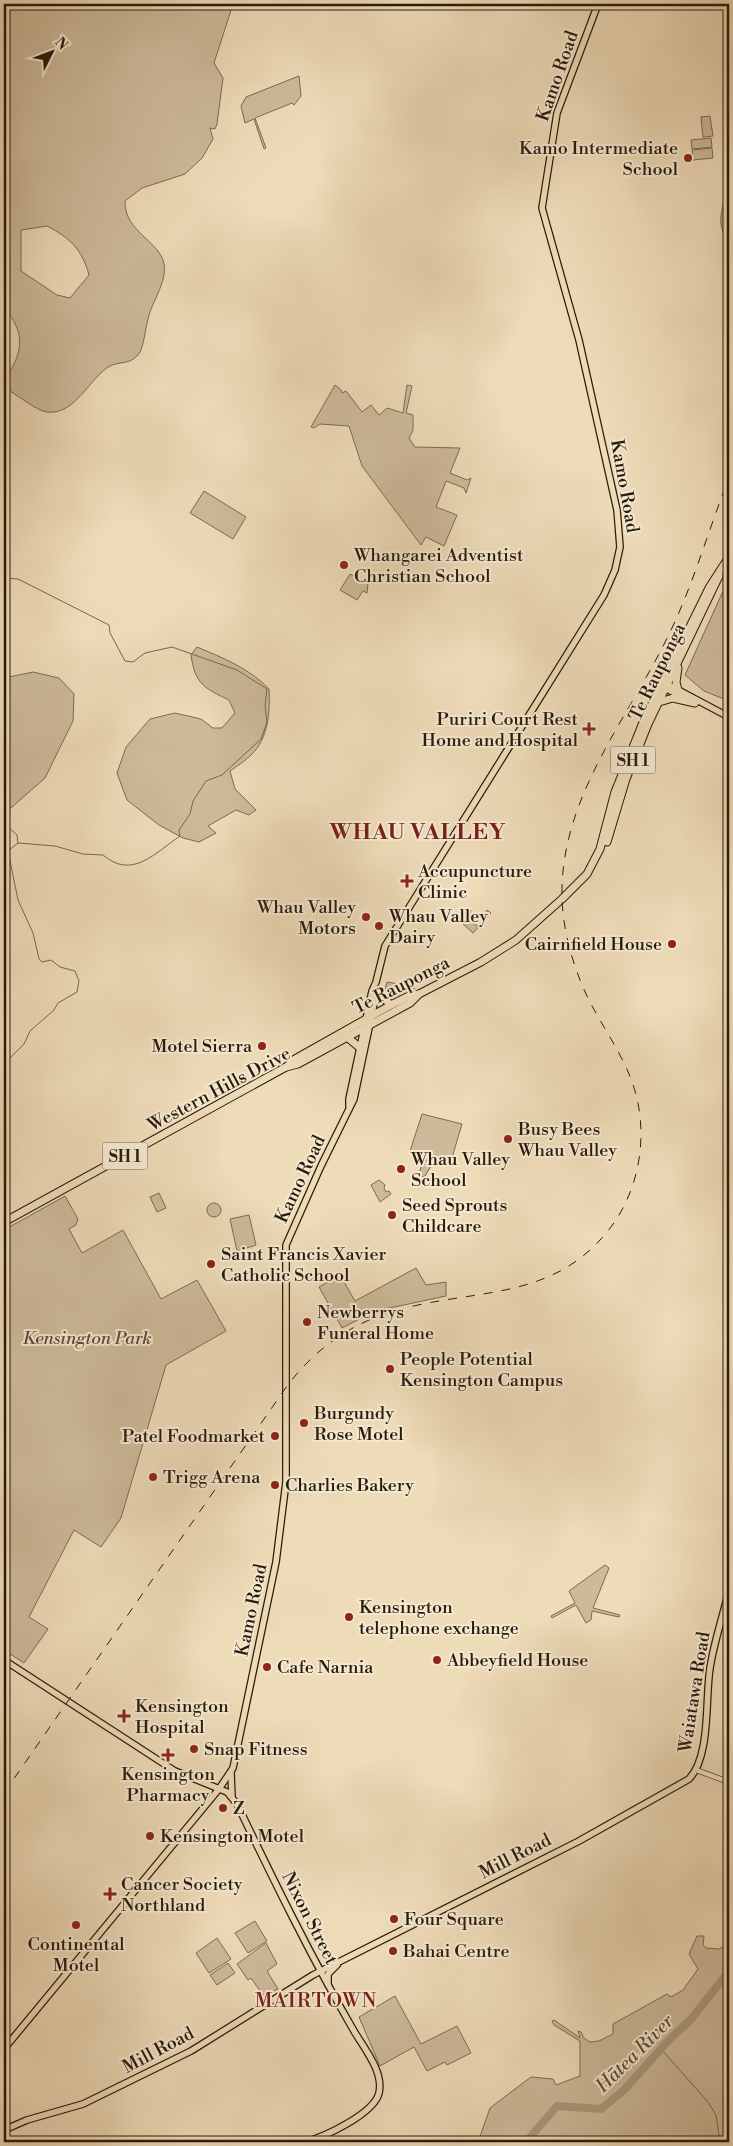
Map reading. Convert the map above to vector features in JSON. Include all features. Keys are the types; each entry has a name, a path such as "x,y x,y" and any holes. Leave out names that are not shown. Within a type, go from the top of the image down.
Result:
{"highway":[{"name":"Te Rauponga","path":"529,930 579,884 594,862 600,850 618,784 644,720 679,661 729,557"},
{"name":"Te Rauponga","path":"286,1067 295,1059 368,1022 390,1005 419,994 481,962 538,925 582,886 598,864 606,846 634,758 659,703 664,685 713,581 720,574"},
{"path":"678,690 679,661"},
{"path":"659,703 664,699 673,698 697,702"},
{"path":"378,994 390,1005"},
{"name":"Western Hills Drive","path":"4,1222 286,1067 298,1064 348,1037 368,1022 410,1003 419,994"},
{"path":"348,1037 360,1047"}],"main road":[{"name":"Kamo Road","path":"4,2049 231,1773 238,1751 276,1562 286,1482 286,1245 349,1106 354,1099 372,991 385,946 596,608 613,576 620,538 613,487 579,340 542,208 558,113 598,4"},
{"path":"664,685 678,690 697,702"},
{"path":"664,685 729,717"},
{"name":"Kamo Road","path":"349,1106 360,1047 378,994 376,982"},
{"name":"Waiatawa Road","path":"696,1770 701,1755 710,1667 729,1590"},
{"path":"4,1660 175,1771 219,1789 232,1797"},
{"name":"Mill Road","path":"4,2130 21,2122 94,2100 191,2051 320,1971 579,1841 679,1786 692,1777 696,1770"},
{"path":"231,1773 232,1797"},
{"name":"Nixon Street","path":"232,1797 320,1971 378,2077 379,2093 374,2104 322,2137 305,2142"},
{"name":"Mill Road","path":"328,1986 330,1972 342,1960"}],"street":[{"path":"696,1770 729,1782"}],"green space":[{"path":"4,4 233,4 214,63 223,78 217,124 215,129 210,128 213,139 202,158 185,174 142,188 125,201 126,212 130,221 156,249 164,264 159,292 150,312 143,343 138,355 128,362 110,366 103,371 82,395 66,408 57,412 42,411 4,388 6,378 17,356 20,341 17,327 4,307","holes":["47,226 69,240 79,251 89,275 70,298 57,295 21,271 21,230"]},
{"path":"299,76 301,96 294,105 292,103 255,118 266,148 264,149 254,119 245,123 241,106 246,97"},
{"path":"710,116 713,136 703,137 701,117"},
{"path":"711,138 712,147 692,149 691,140"},
{"path":"712,148 713,158 693,160 692,150"},
{"path":"729,186 729,212 727,212 726,222 729,231 729,241 724,235 721,215"},
{"path":"335,385 342,393 346,391 362,412 371,405 379,415 387,408 403,413 407,385 412,386 406,413 413,415 413,430 409,438 415,447 460,448 450,473 467,480 471,478 466,493 464,488 446,481 436,507 457,515 444,546 426,537 421,545 362,466 349,426 320,424 314,428 311,427"},
{"path":"204,491 246,517 233,539 190,513"},
{"path":"350,574 368,584 367,593 363,591 357,600 340,590"},
{"path":"729,578 729,701 704,691 685,675"},
{"path":"197,647 235,664 253,675 269,689 267,724 262,741 251,755 230,771 235,789 256,810 249,815 236,810 208,826 216,833 199,842 183,838 159,825 127,800 117,773 126,747 150,719 175,713 201,719 213,728 222,728 235,713 229,700 207,688 198,679 191,655"},
{"path":"33,672 59,678 74,694 73,721 45,778 4,814 4,678"},
{"path":"471,910 469,919 477,926 482,923 473,933 461,922"},
{"path":"487,910 491,913 482,923"},
{"path":"387,982 399,984 402,989 413,986 415,990 391,1001 384,993"},
{"path":"422,1114 462,1124 451,1161 410,1151"},
{"path":"423,1160 428,1160 431,1166 423,1177 419,1174"},
{"path":"379,1180 385,1185 386,1192 389,1191 391,1194 380,1202 371,1185"},
{"path":"159,1193 166,1208 157,1212 150,1197"},
{"name":"Kensington Park","path":"65,1196 78,1219 76,1225 69,1229 82,1253 123,1230 161,1299 197,1280 226,1331 166,1365 121,1518 101,1547 74,1530 29,1617 48,1629 24,1663 4,1650 4,1230"},
{"path":"211,1203 217,1203 221,1210 217,1217 211,1217 207,1213 207,1207"},
{"path":"249,1215 256,1245 237,1251 230,1219"},
{"path":"416,1268 426,1285 446,1282 446,1296 371,1313 342,1328 319,1287 340,1275 355,1301"},
{"path":"605,1565 609,1568 593,1608 620,1615 619,1617 592,1611 591,1620 586,1623 576,1605 552,1618 551,1616 575,1603 569,1591"},
{"path":"255,1921 267,1941 248,1953 235,1933"},
{"path":"697,1936 704,1936 703,1945 706,1948 719,1949 729,1943 729,2142 478,2142 490,2108 531,2077 553,2079 556,2085 580,2076 580,2041 554,2025 552,2021 554,2020 580,2038 578,2031 581,2032 584,2038 590,2042 599,2041 613,2034 613,2024 667,1994 671,1997 683,1990 698,1969 689,1954"},
{"path":"217,1938 231,1959 209,1973 196,1953"},
{"path":"266,1943 277,1964 267,1971 278,1989 263,1995 251,1978 248,1980 237,1964"},
{"path":"228,1963 235,1973 217,1985 210,1975"},
{"path":"395,1996 421,2044 457,2026 471,2053 447,2065 445,2062 427,2071 414,2047 380,2066 359,2017"}],"waterway":[{"path":"4,578 18,579 109,625 110,633 125,661 133,662 145,653 172,647 237,670 267,689 265,706 267,722 261,739 222,775 206,781 193,801 190,814 179,830 180,836 152,856 134,864 124,865 114,862 103,855 83,854 55,846 18,843 8,851 18,900 33,933 39,959 42,962 51,960 60,967 75,971 79,981 77,992 58,1003 54,1010 30,1031 24,1044 4,1064"},
{"path":"4,823 17,835 18,843"},
{"name":"Hātea River","path":"526,2142 557,2106 601,2109 625,2089 666,2043 692,2018 729,1971"},
{"path":"661,2049 708,2102 716,2115 720,2142"}],"railway":[{"path":"4,1793 287,1386 318,1352 330,1342 370,1319 416,1305 507,1290 535,1282 562,1270 587,1252 611,1227 622,1210 630,1192 640,1153 640,1113 636,1093 629,1074 587,996 571,954 562,899 564,861 572,826 585,791 600,758 672,628 688,591 729,478"}],"place":[{"name":"Kamo Intermediate School","path":"688,158"},
{"name":"Whangarei Adventist Christian School","path":"344,565"},
{"name":"Puriri Court Rest Home and Hospital","path":"589,729"},
{"name":"Accupuncture Clinic","path":"407,881"},
{"name":"Whau Valley Motors","path":"366,917"},
{"name":"Whau Valley Dairy","path":"379,926"},
{"name":"Cairnfield House","path":"672,944"},
{"name":"Motel Sierra","path":"262,1046"},
{"name":"Busy Bees Whau Valley","path":"508,1139"},
{"name":"Whau Valley School","path":"401,1169"},
{"name":"Seed Sprouts Childcare","path":"392,1215"},
{"name":"Saint Francis Xavier Catholic School","path":"211,1264"},
{"name":"Newberrys Funeral Home","path":"307,1322"},
{"name":"People Potential Kensington Campus","path":"390,1369"},
{"name":"Burgundy Rose Motel","path":"304,1423"},
{"name":"Patel Foodmarket","path":"275,1436"},
{"name":"Trigg Arena","path":"153,1477"},
{"name":"Charlies Bakery","path":"275,1485"},
{"name":"Kensington telephone exchange","path":"349,1617"},
{"name":"Abbeyfield House","path":"437,1660"},
{"name":"Cafe Narnia","path":"267,1667"},
{"name":"Kensington Hospital","path":"124,1716"},
{"name":"Snap Fitness","path":"194,1749"},
{"name":"Kensington Pharmacy","path":"168,1755"},
{"name":"Z","path":"223,1808"},
{"name":"Kensington Motel","path":"150,1836"},
{"name":"Cancer Society Northland","path":"110,1894"},
{"name":"Four Square","path":"394,1919"},
{"name":"Continental Motel","path":"76,1925"},
{"name":"Bahai Centre","path":"393,1951"}],"district":[{"name":"WHAU VALLEY","path":"418,831"},
{"name":"MAIRTOWN","path":"316,2000"}]}
